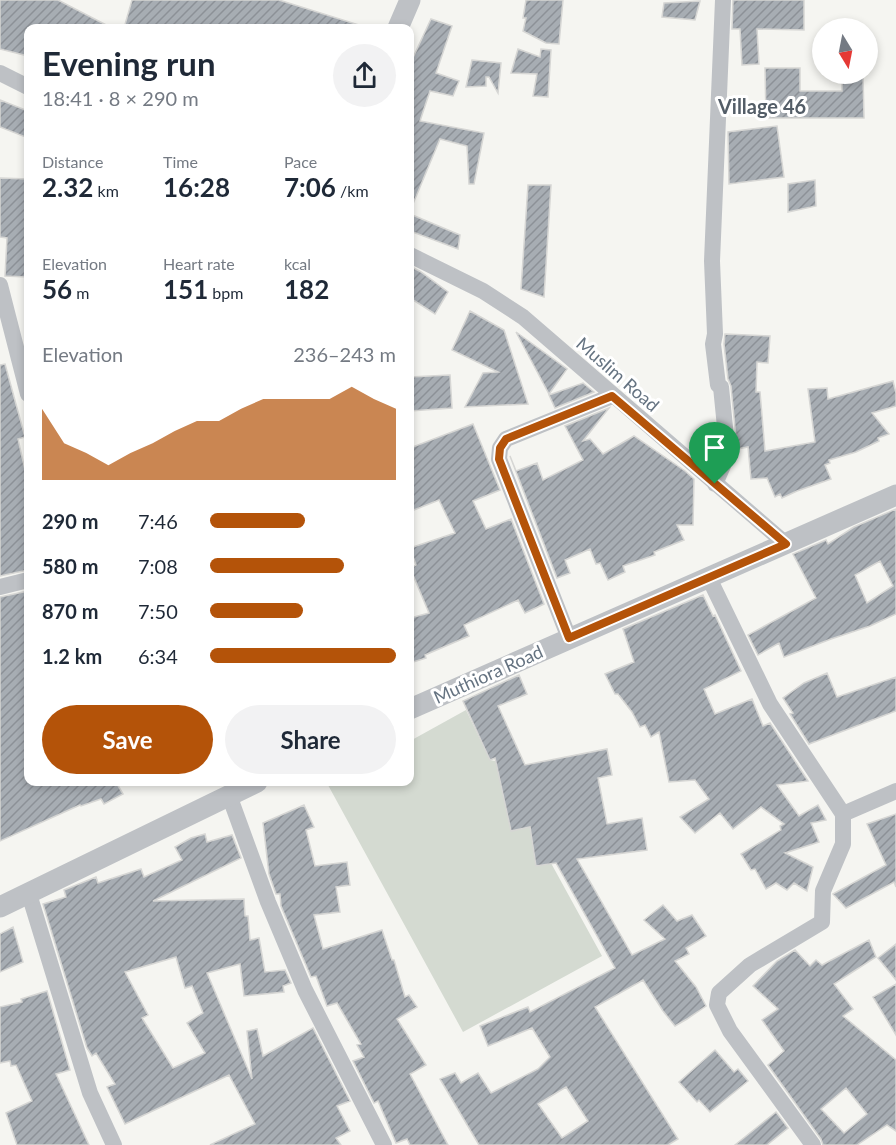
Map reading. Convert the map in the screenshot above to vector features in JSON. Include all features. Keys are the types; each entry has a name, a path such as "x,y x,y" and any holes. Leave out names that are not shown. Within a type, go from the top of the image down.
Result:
{"street":[{"path":"400,24 410,0"},
{"path":"715,484 725,461 727,447 721,387 718,385 713,344 712,261 723,0"},
{"path":"0,73 24,85"},
{"name":"Muslim Road","path":"414,257 497,299 523,317 786,544"},
{"path":"0,285 24,378"},
{"path":"569,638 499,459 500,448 506,439 612,396"},
{"name":"Muthiora Road","path":"414,707 896,495"},
{"path":"709,578 770,704 843,814 843,844 823,891 822,922 750,965 719,993 717,1005 730,1031 813,1145"},
{"path":"0,587 24,581"},
{"path":"0,907 248,786"},
{"path":"843,814 896,791"},
{"path":"229,795 268,902 304,990 384,1145"},
{"path":"29,894 90,1093 114,1145"}],"shaded area":[{"path":"466,710 490,760 495,761 602,956 463,1032 329,786 414,786 414,739"}],"building":[{"path":"0,0 58,0 104,24 24,24 24,55 0,49"},
{"path":"132,0 279,0 356,24 125,24"},
{"path":"526,0 563,0 559,44 546,43 523,31"},
{"path":"733,0 804,0 804,30 757,29 759,64 742,65 740,29 732,29"},
{"path":"700,1 695,20 662,17 664,3"},
{"path":"431,19 452,26 436,73 459,81 453,96 430,91 420,121 484,133 474,184 469,184 467,146 440,139 414,201 414,55"},
{"path":"518,49 540,57 541,49 551,50 548,97 533,96 537,74 511,73"},
{"path":"472,60 501,63 498,93 489,77 486,77 486,86 466,87"},
{"path":"765,68 800,68 800,91 842,91 842,84 863,84 864,118 766,118"},
{"path":"0,100 24,109 24,136 0,127"},
{"path":"777,126 784,177 729,184 728,132"},
{"path":"0,178 24,179 24,277 5,276 7,238 0,237"},
{"path":"815,180 816,206 788,212 788,184"},
{"path":"528,185 551,185 544,297 521,289"},
{"path":"414,216 460,235 458,249 414,232"},
{"path":"414,268 448,292 435,314 414,301"},
{"path":"470,311 504,330 528,404 465,407 483,373 498,372 452,350"},
{"path":"516,332 567,369 549,394"},
{"path":"725,334 770,336 768,363 757,362 756,392 760,392 765,451 815,442 808,389 827,388 828,399 893,381 896,406 872,413 889,434 856,452 829,460 830,463 825,465 831,479 782,498 780,494 775,497 767,478 751,479 748,447 737,449 724,344"},
{"path":"5,364 24,433 24,437 18,439 24,465 24,571 0,576 0,365"},
{"path":"450,375 452,408 414,411 414,377"},
{"path":"583,383 594,392 555,408 549,395"},
{"path":"609,408 583,441 590,439 603,454 634,436 685,471 694,479 693,525 677,525 684,540 654,552 655,555 623,566 625,572 608,580 600,563 596,564 590,549 565,560 570,573 557,578 510,456 516,471 537,463 543,480 583,460 565,426"},
{"path":"473,424 500,490 473,501 486,529 511,519 544,604 525,613 518,600 464,625 469,636 414,662 414,617 429,613 414,577 414,566 416,565 414,547 455,533 439,500 414,510 414,446"},
{"path":"896,509 896,614 870,626 784,657 779,643 758,655 748,635 816,598 793,554 826,540 828,544 854,527","holes":["880,561 893,586 867,603 855,575"]},
{"path":"24,592 24,786 118,786 123,794 104,804 101,799 80,805 0,841 0,597"},
{"path":"703,595 741,671 704,689 715,714 752,699 763,726 770,723 808,781 777,785 799,816 818,805 826,820 811,823 819,842 785,853 813,867 807,891 794,883 787,890 776,883 766,889 755,869 751,870 741,854 781,830 780,826 784,824 761,807 733,829 720,813 695,833 680,817 709,799 695,780 669,782 659,732 651,737 645,725 640,727 632,712 618,694 615,694 605,674 634,662 623,629"},
{"path":"827,673 837,697 896,677 896,711 809,744 783,698 804,683"},
{"path":"519,675 527,694 498,706 525,765 607,749 612,775 598,778 607,824 642,818 647,850 577,859 632,955 665,939 644,920 663,905 677,921 692,915 706,936 686,948 689,954 675,961 696,987 706,1006 687,1019 675,1026 643,980 595,1007 678,1139 668,1145 479,1145 440,1079 455,1073 461,1083 478,1073 491,1093 538,1069 550,1057 532,1028 488,1046 480,1026 528,1007 530,1012 615,968 556,863 536,866 530,827 511,831 495,758 490,760 463,701","holes":["566,1087 588,1121 562,1138 538,1104"]},
{"path":"304,805 314,827 306,830 315,866 347,862 350,885 336,887 340,912 314,915 323,949 382,930 405,997 409,995 417,1007 397,1019 426,1065 410,1074 448,1145 410,1145 407,1139 396,1143 378,1101 374,1103 353,1061 364,1057 357,1045 361,1044 337,1003 327,1006 316,976 311,977 281,906 280,894 276,894 269,874 263,823"},
{"path":"896,814 896,887 894,882 846,908 833,894 886,865 867,824"},
{"path":"205,834 207,842 232,835 241,858 153,901 244,899 250,940 259,938 265,972 285,970 291,983 283,986 284,992 244,996 240,964 207,973 252,1079 247,1031 257,1029 263,1056 313,1028 350,1101 337,1106 350,1131 336,1138 341,1145 210,1145 255,1124 229,1075 125,1124 107,1087 115,1084 96,1053 92,1056 87,1048 43,904 66,897 64,890 96,877 98,883 141,869 144,877 182,860 175,847 191,838","holes":["176,957 185,988 192,986 203,1013 187,1023 205,1053 173,1068 142,1018 148,1015 125,972"]},
{"path":"13,927 23,962 0,972 0,934"},
{"path":"869,940 876,957 834,984 853,1009 843,1016 896,1060 896,1131 887,1125 857,1145 823,1145 768,1065 784,1051 762,1020 778,1009 753,986 777,961 795,950 810,966 816,960 822,965","holes":["846,1088 867,1114 844,1133 821,1109"]},
{"path":"896,944 896,980 878,958"},
{"path":"896,984 896,1035 873,997"},
{"path":"47,991 70,1070 56,1074 89,1145 17,1145 6,1113 32,1101 16,1065 11,1066 10,1061 0,1063 0,1007 22,1002 21,999"},
{"path":"715,1050 734,1072 738,1069 748,1081 710,1112 699,1100 697,1102 679,1082"},
{"path":"776,1112 788,1128 767,1145 735,1145"}],"district":[{"name":"Village 46","path":"762,106"}],"route":[{"path":"612,396 715,484 786,544 569,638 499,459 500,448 506,439 612,396"}]}
